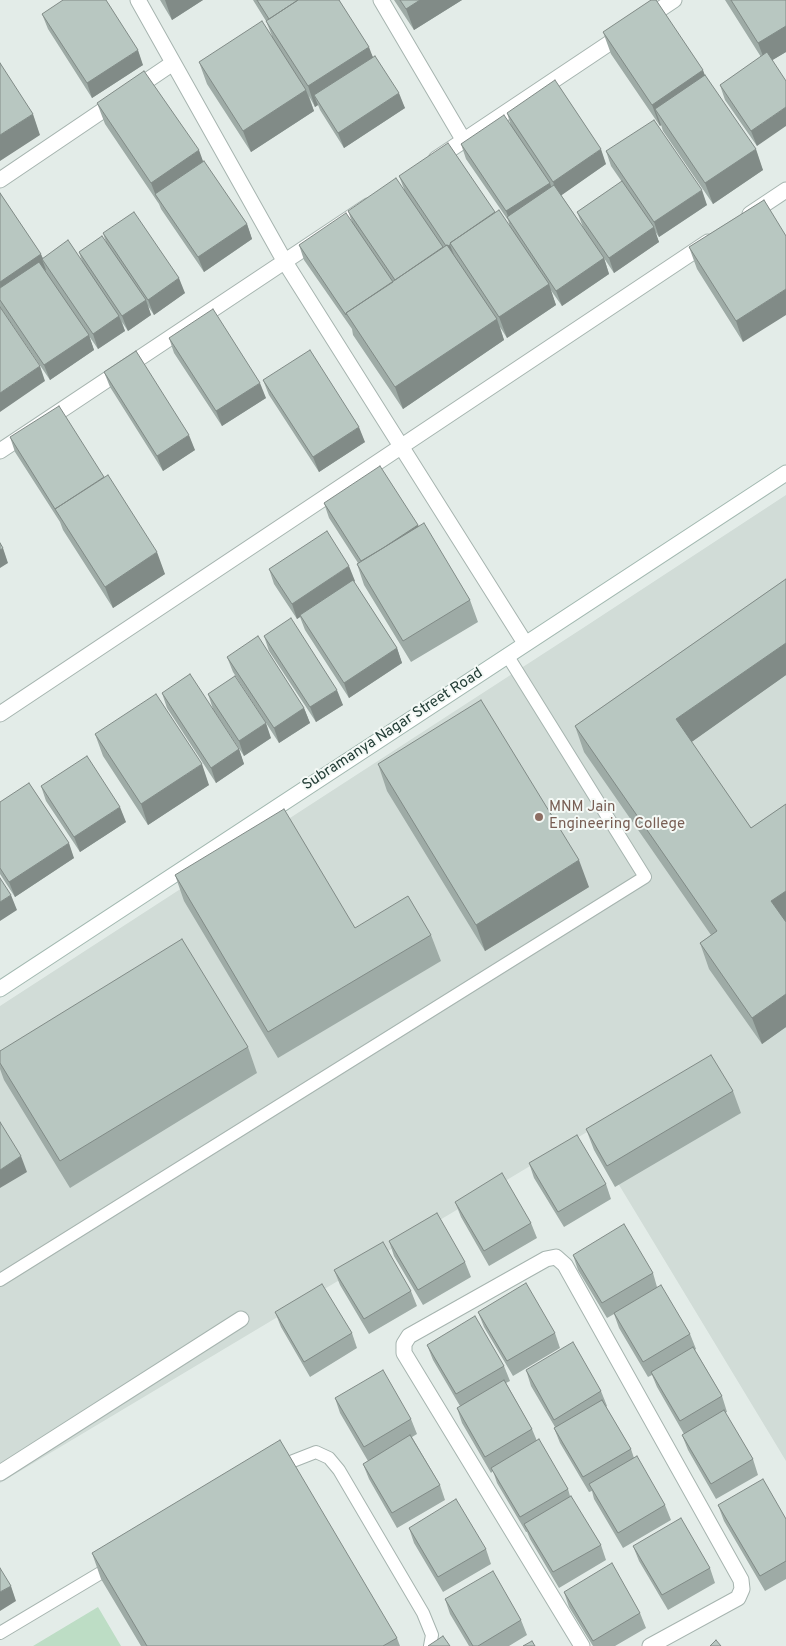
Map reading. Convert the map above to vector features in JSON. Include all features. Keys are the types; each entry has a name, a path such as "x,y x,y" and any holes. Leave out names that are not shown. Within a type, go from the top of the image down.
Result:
{"street":[{"path":"138,0 285,262 525,643"},
{"path":"381,0 464,141"},
{"path":"423,168 674,0"},
{"path":"0,180 173,63"},
{"path":"737,222 786,190"},
{"path":"0,450 382,196"},
{"path":"0,714 720,233"},
{"name":"Subramanya Nagar Street Road","path":"0,989 786,472"},
{"path":"582,1646 404,1353 404,1344 410,1336 546,1259 556,1257 565,1264 741,1580 742,1589 738,1598 650,1646"},
{"path":"0,1473 241,1319"}],"lane":[{"path":"0,1280 644,877 508,655"},
{"path":"268,1476 293,1461 316,1452 329,1458 339,1470 423,1613 432,1635 430,1646"},
{"path":"0,1633 124,1559"}],"shaded area":[{"name":"MNM Jain Engineering College","path":"786,495 786,1461 587,1132 0,1483 0,1006"}],"green space":[{"path":"98,1607 121,1646 33,1646"}],"building":[{"path":"63,0 106,0 138,50 87,83 42,14"},
{"path":"257,0 298,0 269,19"},
{"path":"298,0 339,0 369,47 308,86 266,21"},
{"path":"400,0 420,0 406,9"},
{"path":"651,0 656,0 703,70 652,105 603,32"},
{"path":"731,0 786,0 786,26 758,43"},
{"path":"262,21 306,90 243,131 199,62"},
{"path":"767,52 786,81 786,107 751,131 720,85"},
{"path":"375,56 399,93 338,133 314,95"},
{"path":"0,63 33,114 0,135"},
{"path":"144,71 199,150 151,183 97,103"},
{"path":"705,75 756,149 705,183 655,109"},
{"path":"555,80 601,149 553,182 507,113"},
{"path":"504,115 550,183 506,211 461,144"},
{"path":"654,120 702,190 654,222 606,151"},
{"path":"448,143 495,212 446,246 399,176"},
{"path":"204,161 247,224 198,257 155,194"},
{"path":"396,178 443,247 395,280 348,211"},
{"path":"622,181 654,227 609,258 577,212"},
{"path":"554,185 604,258 556,291 507,217"},
{"path":"0,193 41,254 0,282"},
{"path":"764,200 786,236 786,289 736,321 689,247"},
{"path":"499,210 549,284 499,317 450,243"},
{"path":"134,212 179,278 148,300 103,233"},
{"path":"346,213 393,282 346,313 346,315 299,245"},
{"path":"102,236 146,300 122,316 79,252"},
{"path":"68,240 119,316 93,334 42,259"},
{"path":"447,245 497,319 395,387 346,313"},
{"path":"39,262 89,335 44,365 0,300 0,288"},
{"path":"0,307 40,366 0,393"},
{"path":"213,309 260,383 216,411 169,338"},
{"path":"310,350 359,427 313,457 263,380"},
{"path":"136,351 189,435 157,456 104,372"},
{"path":"59,406 104,477 55,509 10,437"},
{"path":"380,466 418,525 361,561 324,503"},
{"path":"108,475 157,552 105,587 55,509"},
{"path":"424,523 470,600 403,641 357,564"},
{"path":"327,531 349,566 292,604 269,569"},
{"path":"786,579 786,643 676,719 751,828 786,804 786,891 771,901 786,922 786,994 752,1018 700,943 717,931 575,726"},
{"path":"353,580 397,648 344,683 300,615"},
{"path":"291,618 337,690 310,707 264,636"},
{"path":"258,636 304,708 274,728 227,657"},
{"path":"190,674 239,749 211,768 162,693"},
{"path":"235,676 266,723 239,741 208,694"},
{"path":"156,694 202,764 141,804 95,734"},
{"path":"481,700 579,860 476,925 378,764"},
{"path":"87,756 120,807 74,837 41,786"},
{"path":"29,783 69,843 9,882 0,868 0,802"},
{"path":"284,809 355,928 408,896 431,935 268,1032 175,875"},
{"path":"0,878 11,895 0,902"},
{"path":"182,939 248,1047 60,1161 0,1063 0,1051"},
{"path":"711,1055 733,1091 607,1166 586,1129"},
{"path":"0,1122 21,1156 0,1170"},
{"path":"577,1135 606,1184 558,1212 529,1163"},
{"path":"502,1173 531,1223 484,1251 455,1202"},
{"path":"437,1213 465,1262 418,1290 389,1241"},
{"path":"624,1224 653,1273 602,1303 573,1255"},
{"path":"383,1242 411,1291 364,1319 334,1270"},
{"path":"526,1283 555,1333 507,1361 478,1312"},
{"path":"322,1284 352,1333 304,1362 275,1312"},
{"path":"661,1285 690,1334 643,1362 614,1313"},
{"path":"475,1316 504,1366 456,1394 427,1345"},
{"path":"573,1342 601,1391 554,1420 526,1370"},
{"path":"693,1347 722,1396 680,1421 651,1372"},
{"path":"383,1370 411,1419 364,1447 335,1398"},
{"path":"504,1380 532,1429 485,1457 457,1408"},
{"path":"602,1400 631,1449 583,1477 554,1428"},
{"path":"724,1410 753,1459 711,1484 682,1435"},
{"path":"410,1435 440,1485 392,1513 363,1464"},
{"path":"539,1439 568,1489 520,1517 491,1468"},
{"path":"280,1440 397,1638 383,1646 147,1646 92,1553"},
{"path":"637,1456 665,1505 618,1533 589,1484"},
{"path":"763,1479 786,1519 786,1561 760,1576 718,1505"},
{"path":"571,1496 601,1545 553,1572 524,1524"},
{"path":"456,1499 486,1549 438,1577 409,1528"},
{"path":"681,1518 710,1568 662,1595 633,1546"},
{"path":"612,1563 640,1613 593,1641 564,1592"},
{"path":"0,1568 11,1586 0,1592"},
{"path":"493,1571 521,1620 478,1646 473,1646 445,1599"},
{"path":"443,1636 450,1646 428,1646"},
{"path":"716,1640 721,1646 710,1646"},
{"path":"532,1641 535,1646 523,1646"}],"place":[{"name":"MNM Jain Engineering College","path":"539,817"}]}
